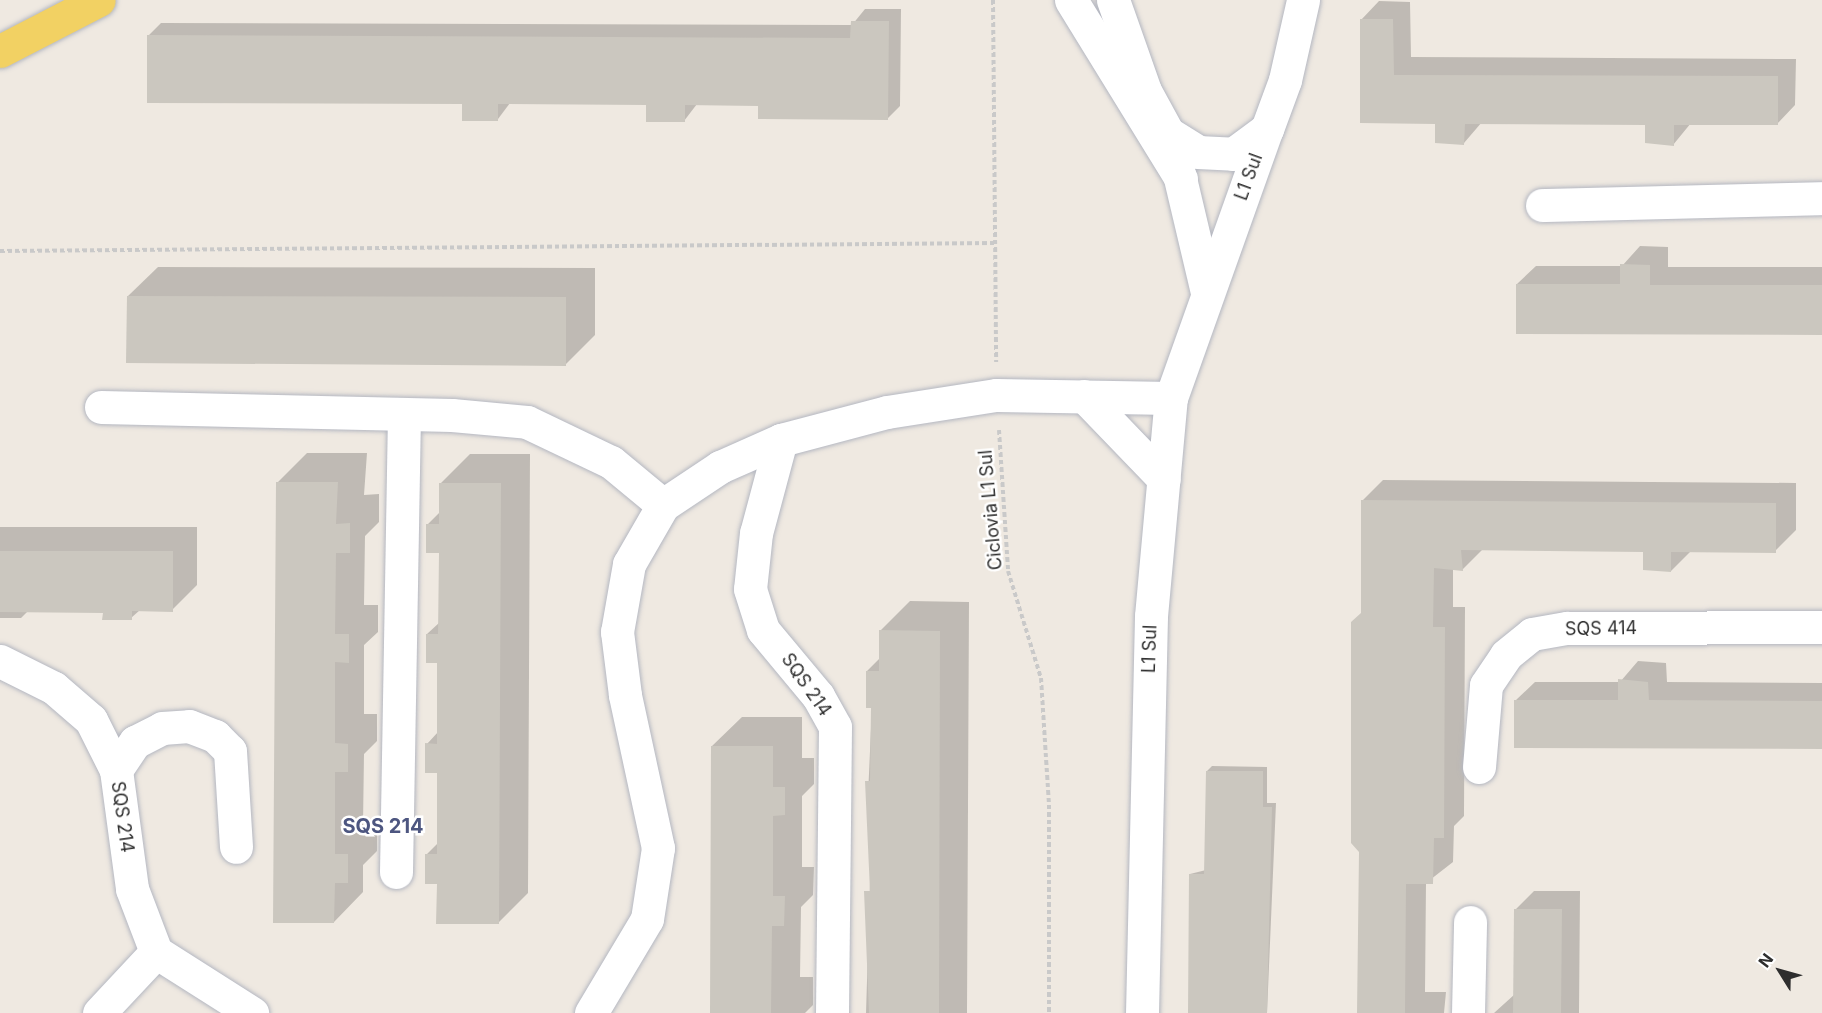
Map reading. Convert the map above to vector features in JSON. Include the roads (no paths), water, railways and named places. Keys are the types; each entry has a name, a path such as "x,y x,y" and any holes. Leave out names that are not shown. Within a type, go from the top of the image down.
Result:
{"main road":[{"path":"0,51 99,0"}],"street":[{"path":"1071,0 1181,179"},
{"name":"L1 Sul","path":"1142,1013 1151,615 1171,398 1207,292 1285,80 1302,0"},
{"path":"1103,4 1168,133 1207,292"},
{"path":"1168,133 1198,152 1233,154 1267,129"},
{"path":"1542,205 1822,198"},
{"path":"591,1013 646,919 658,848 625,695 617,632 629,564 663,505 720,467 781,440 887,412 996,395 1171,398"},
{"path":"1084,396 1164,479"},
{"path":"101,407 527,422 611,462 663,505"},
{"path":"396,873 404,416"},
{"name":"SQS 214","path":"781,440 756,533 750,589 763,630 818,696 835,727 832,1013"},
{"name":"SQS 414","path":"1479,767 1486,686 1506,655 1532,634 1567,628 1822,627"},
{"name":"SQS 214","path":"0,661 54,688 91,720 116,770 132,889 156,952"},
{"path":"116,770 135,742 162,728 189,726 215,736 230,751 236,847"},
{"path":"1468,1013 1470,922"},
{"path":"99,1013 156,952 252,1013"}],"district":[{"name":"SQS 214","path":"383,826"}]}
